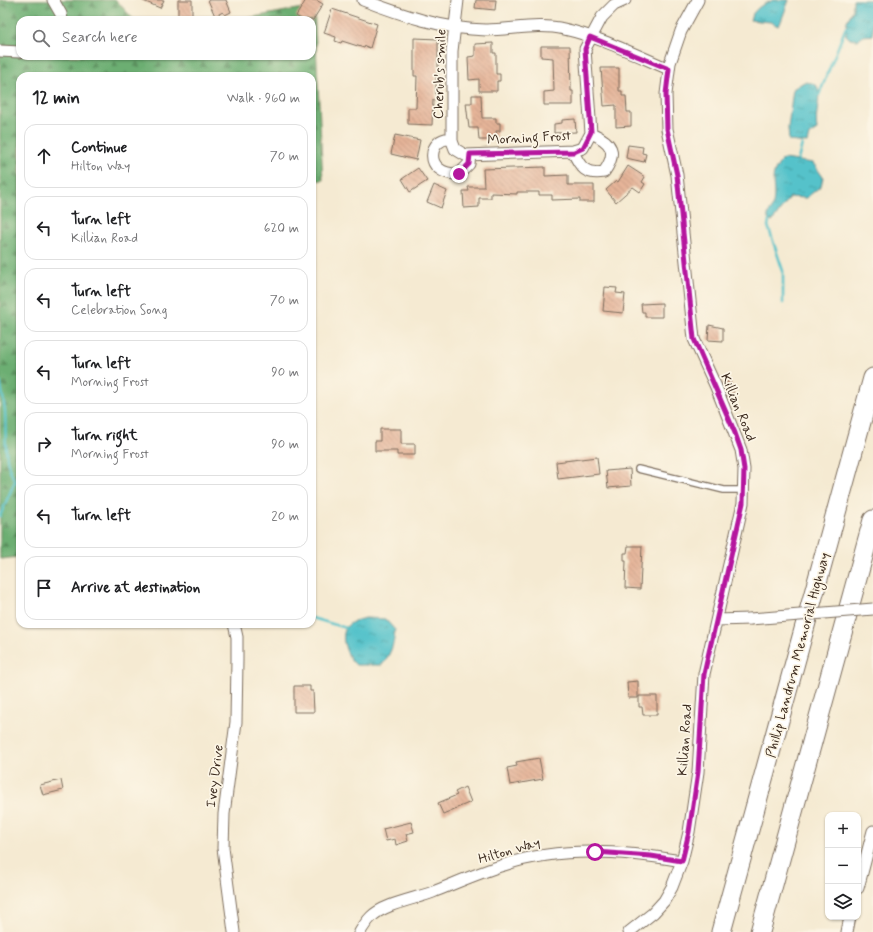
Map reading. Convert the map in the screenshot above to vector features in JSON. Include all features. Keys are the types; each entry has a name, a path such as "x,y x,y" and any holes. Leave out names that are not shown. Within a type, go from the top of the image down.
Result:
{"highway":[{"name":"Phillip Landrum Memorial Highway","path":"722,932 873,378"},
{"path":"760,932 873,520"}],"street":[{"path":"53,0 61,16"},
{"path":"363,0 431,23 455,27 488,30 538,27 564,28 669,69"},
{"name":"Cherub's smile","path":"454,144 452,51 458,0"},
{"name":"Morning Frost","path":"454,144 460,153 470,154 574,152 583,148 591,132 585,49 590,37 602,17 614,6 625,0"},
{"name":"Killian Road","path":"630,932 653,913 664,901 672,887 682,861 689,832 698,772 704,674 743,503 744,490 744,469 739,444 716,387 694,339 691,323 677,175 667,129 666,94 669,69 681,31 698,0"},
{"path":"0,51 16,52"},
{"path":"574,152 581,167 593,174 604,172 612,162 611,150 608,143 603,138 591,132"},
{"path":"454,144 445,138 439,141 434,147 434,161 437,169 445,173 459,174 469,164 470,154"},
{"path":"717,620 750,619 873,609"},
{"name":"Ivey Drive","path":"234,932 223,848 224,814 236,722 238,660 237,637 235,628"},
{"path":"859,884 873,830"},
{"name":"Hilton Way","path":"360,932 371,917 398,903 431,893 504,864 554,853 595,852 651,856 682,861"},
{"path":"847,932 849,920"}],"lane":[{"path":"638,469 724,490 744,490"}],"green space":[{"path":"0,0 116,0 130,16 16,16 16,60 316,60 316,45 323,180 316,181 316,72 16,72 16,557 0,559"},
{"path":"314,6 315,16 259,16"}],"water":[{"path":"774,0 789,0 778,26 771,22 750,20 751,16 759,7"},
{"path":"853,0 873,0 873,35 862,36 858,40 850,39 846,35 847,21 853,10"},
{"path":"804,82 812,83 817,86 819,96 816,118 817,130 809,135 807,143 789,141 788,128 793,89"},
{"path":"783,159 813,163 823,177 821,186 806,198 790,197 772,222 768,219 768,217 774,197 773,176"},
{"path":"366,618 385,619 395,630 392,649 382,665 356,665 347,652 344,640 345,629 352,622"}],"building":[{"path":"141,0 164,0 160,8"},
{"path":"178,0 192,0 192,16 178,16"},
{"path":"208,0 226,0 231,12 225,15 223,12 215,16"},
{"path":"306,0 316,0 323,4 316,16 296,16"},
{"path":"476,0 496,0 495,10 475,8"},
{"path":"332,9 377,24 370,48 365,46 364,48 342,41 341,43 335,41 336,37 324,33"},
{"path":"414,38 438,39 438,76 436,76 436,100 433,100 432,125 408,124 408,108 416,108 417,76 414,76"},
{"path":"493,43 493,53 496,53 496,74 500,74 500,81 497,81 497,91 479,91 479,79 469,80 468,57 475,56 475,44"},
{"path":"541,46 570,46 571,91 573,91 573,105 544,105 544,92 554,91 553,58 541,57"},
{"path":"601,68 619,68 619,91 622,91 622,96 626,96 627,112 631,112 631,126 616,127 616,105 604,106"},
{"path":"472,95 481,95 482,118 496,118 496,123 500,123 500,131 496,131 497,140 479,140 478,128 469,128 466,103 472,103"},
{"path":"575,119 576,132 554,133 554,124 562,123 562,120"},
{"path":"395,135 420,140 416,160 391,154"},
{"path":"628,145 643,147 642,153 646,154 644,162 626,158"},
{"path":"628,166 645,177 642,182 645,184 640,192 633,187 616,202 606,190 616,181 618,182"},
{"path":"545,167 545,176 568,175 568,185 594,185 594,202 580,202 580,199 552,200 552,195 539,195 539,192 517,192 517,194 491,193 491,198 479,198 479,207 464,208 463,191 469,191 468,187 484,187 483,169"},
{"path":"418,168 427,181 410,192 402,179"},
{"path":"434,185 447,191 441,208 427,202"},
{"path":"605,287 617,288 616,293 625,294 623,313 603,311"},
{"path":"662,303 662,317 645,317 645,312 642,312 641,304"},
{"path":"709,325 723,328 723,341 708,340"},
{"path":"730,381 734,396 728,398 722,384"},
{"path":"380,429 401,429 401,444 415,444 415,455 397,455 397,451 375,451 375,441 380,441"},
{"path":"597,457 599,474 558,479 556,462"},
{"path":"630,469 631,486 608,488 606,471"},
{"path":"628,546 642,546 640,589 625,588 626,561 624,561 624,553 627,553"},
{"path":"638,681 638,698 628,698 627,682"},
{"path":"294,686 310,686 310,691 313,691 314,712 294,712"},
{"path":"639,696 657,696 657,715 643,715 642,707 639,707"},
{"path":"539,758 543,779 510,785 507,768 517,766 516,762"},
{"path":"61,780 63,790 43,795 40,785"},
{"path":"465,787 471,802 443,814 438,803 457,795 455,792"},
{"path":"411,822 414,832 406,834 408,841 396,845 395,839 386,841 383,829"}],"waterway":[{"path":"819,95 846,27"},
{"path":"798,160 802,144"},
{"path":"769,221 768,226 783,271 783,303"},
{"path":"0,381 5,411 7,461 16,481"},
{"path":"0,516 15,481"},
{"path":"316,619 346,628"}],"route":[{"path":"459,174 469,164 470,154 574,152 583,148 589,140 591,132 585,49 590,37 669,69 666,94 667,129 677,175 691,323 694,339 716,387 741,450 744,469 743,503 717,620 708,651 704,674 700,716 698,772 689,832 682,861 651,856 595,852"}]}
